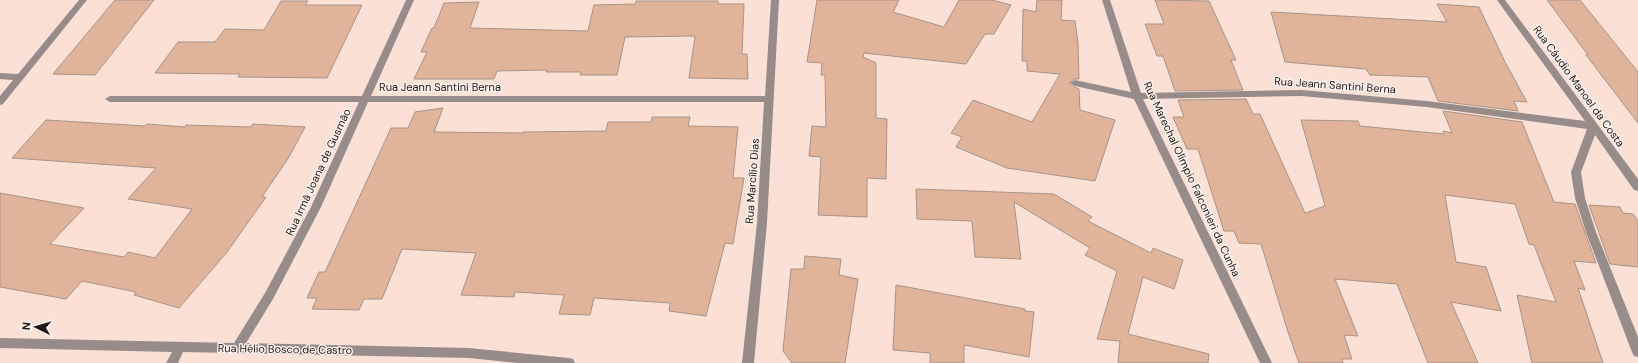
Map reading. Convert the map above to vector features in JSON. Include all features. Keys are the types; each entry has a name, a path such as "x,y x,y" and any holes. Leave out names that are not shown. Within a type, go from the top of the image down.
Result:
{"street":[{"path":"0,102 83,0"},
{"name":"Rua Irmã Joana de Gusmão","path":"237,348 294,250 316,207 410,0"},
{"name":"Rua Marcílio Dias","path":"748,363 762,223 775,0"},
{"name":"Rua Marechal Olímpio Falconieri da Cunha","path":"1106,0 1137,96 1266,363"},
{"name":"Rua Cáudio Manoel da Costa","path":"1501,0 1638,187"},
{"path":"0,76 20,77"},
{"name":"Rua Jeann Santini Berna","path":"1075,83 1137,96 1301,93 1427,104 1593,126"},
{"name":"Rua Jeann Santini Berna","path":"110,98 770,99"},
{"path":"1593,126 1576,172 1580,198 1591,232 1638,352"},
{"name":"Rua Hélio Bosco de Castro","path":"0,343 237,348 569,363"},
{"path":"172,363 180,347"}],"building":[{"path":"115,0 154,0 95,75 53,74"},
{"path":"817,0 899,0 893,12 944,27 959,0 992,0 1011,5 994,34 985,34 966,64 864,53 863,57 876,63 876,118 887,119 886,179 867,178 867,217 818,215 821,157 809,156 812,126 826,127 825,75 821,75 822,63 807,62"},
{"path":"1037,0 1062,0 1061,20 1075,21 1078,43 1079,79 1074,79 1069,84 1079,89 1080,110 1115,120 1095,181 1007,168 956,147 962,137 951,133 973,100 1032,122 1060,74 1027,71 1027,61 1022,61 1023,9 1036,12"},
{"path":"1155,0 1209,1 1236,60 1231,60 1243,90 1175,91 1163,56 1157,56 1145,24 1164,24"},
{"path":"1547,0 1580,0 1638,72 1638,123 1586,55 1588,55"},
{"path":"281,1 308,1 305,5 362,5 327,78 238,77 240,74 155,73 178,42 215,42 225,29 264,30"},
{"path":"636,1 718,1 718,4 744,4 742,54 747,54 748,79 689,78 695,36 625,37 617,75 580,75 581,72 546,72 547,70 497,71 494,79 414,79 427,52 421,52 432,28 434,28 444,3 479,2 470,28 588,31 594,5 635,4"},
{"path":"1437,4 1479,7 1506,64 1527,102 1514,101 1518,111 1438,101 1428,77 1370,75 1366,69 1285,62 1271,12 1447,22"},
{"path":"1246,99 1253,114 1260,114 1305,213 1325,206 1301,120 1358,121 1360,126 1444,134 1443,131 1452,133 1443,111 1522,122 1554,202 1575,204 1596,263 1574,261 1585,290 1578,288 1603,363 1532,363 1517,295 1556,302 1534,245 1529,244 1515,204 1445,195 1456,262 1486,267 1501,311 1451,302 1478,363 1428,363 1397,284 1335,279 1358,336 1344,335 1352,359 1342,359 1343,363 1299,363 1261,244 1239,243 1234,231 1224,231 1198,149 1187,149 1173,117 1184,117 1178,100"},
{"path":"443,108 434,132 523,133 606,131 608,122 651,122 652,117 690,117 688,126 738,127 733,178 744,178 733,244 725,243 706,316 669,311 670,303 594,298 590,315 559,314 564,295 515,292 514,297 461,295 476,253 402,249 382,299 364,299 359,310 312,309 317,298 307,298 319,272 325,272 391,128 408,128 415,112"},
{"path":"46,120 145,126 147,124 185,127 186,125 251,127 253,124 305,127 289,157 262,197 266,197 227,252 179,308 134,295 136,292 82,281 66,299 0,287 0,193 84,208 50,244 124,257 128,252 155,258 192,209 128,199 156,168 12,158"},
{"path":"916,189 1054,194 1092,217 1088,221 1151,253 1153,248 1183,260 1174,289 1143,277 1128,334 1209,354 1208,363 1118,363 1120,341 1097,339 1117,271 1085,255 1090,248 1014,202 1021,259 975,257 972,221 917,219"},
{"path":"1589,205 1620,207 1623,213 1633,214 1638,221 1638,267 1610,264"},
{"path":"805,256 841,259 839,275 858,279 845,363 792,363 783,351 791,269 804,269"},
{"path":"896,285 1025,309 1025,311 1034,312 1029,357 964,345 964,363 930,363 930,353 893,350"}]}
